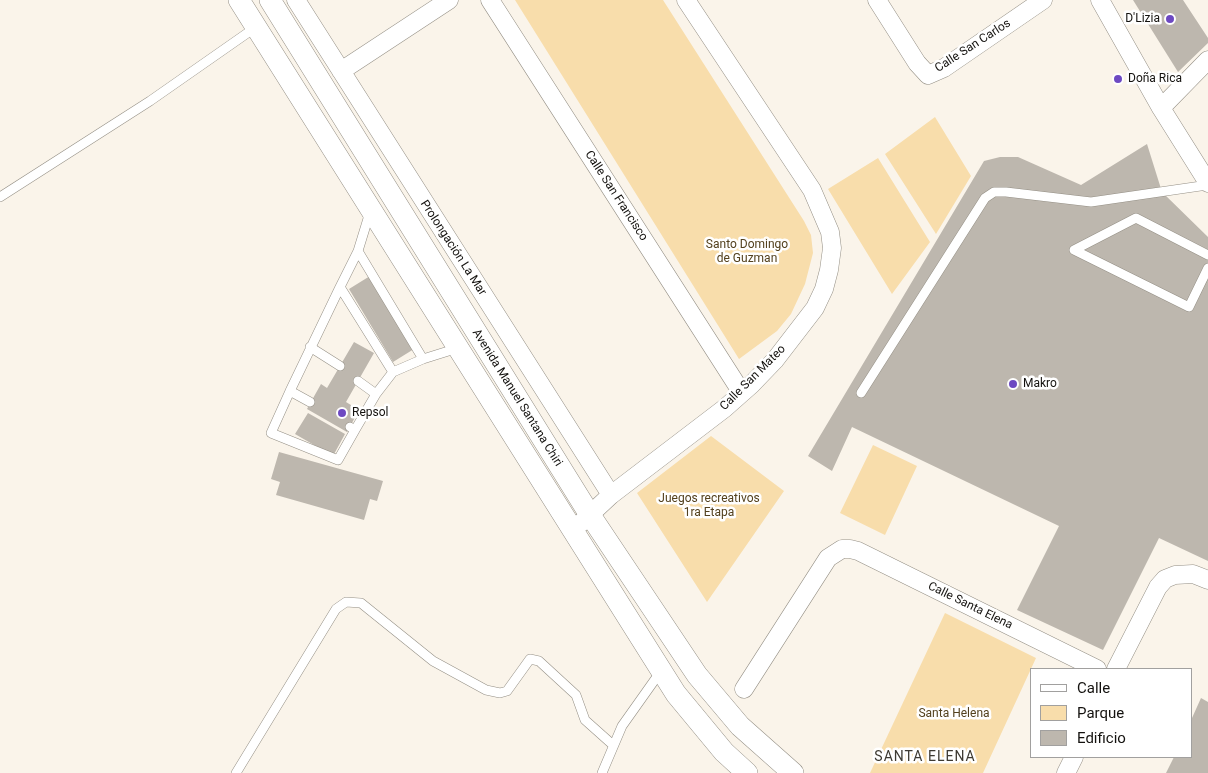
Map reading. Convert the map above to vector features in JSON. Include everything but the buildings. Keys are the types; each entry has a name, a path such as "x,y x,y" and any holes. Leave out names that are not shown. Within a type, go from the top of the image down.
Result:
{"street":[{"name":"Avenida Manuel Santana Chiri","path":"239,0 676,694 724,752 747,773"},
{"name":"Avenida Manuel Santana Chiri","path":"270,0 590,515 697,675 740,726 793,773"},
{"name":"Prolongación La Mar","path":"296,0 611,495"},
{"path":"341,72 449,0"},
{"name":"Calle San Francisco","path":"490,0 742,393"},
{"name":"Calle San Mateo","path":"574,531 611,495 742,393 775,360 814,308 824,289 830,270 832,248 830,232 812,190 686,0"},
{"name":"Calle San Carlos","path":"877,0 916,63 928,74 944,68 1043,0"},
{"path":"1100,0 1161,108 1208,184"},
{"path":"1161,108 1208,60"},
{"name":"Calle Santa Elena","path":"744,689 828,558 842,549 858,551 1095,668"},
{"path":"1117,668 1158,587 1170,577 1184,574 1193,574 1208,580"},
{"path":"1066,773 1074,758"}],"lane":[{"path":"0,197 150,101 256,27"},
{"path":"861,394 985,198 994,192 1091,202 1208,184"},
{"path":"370,209 358,251 270,433 338,460 352,428 393,372 423,359 458,348"},
{"path":"1208,255 1136,218 1074,250 1190,307 1208,268"},
{"path":"358,251 423,359"},
{"path":"340,287 393,372"},
{"path":"310,347 340,366"},
{"path":"358,381 376,394"},
{"path":"290,391 310,402"},
{"path":"236,773 336,609 346,602 361,604 433,662 486,690 500,693 508,691 530,659 539,661 576,694 586,720 613,745"},
{"path":"602,773 622,726 661,671"}],"green space":[{"name":"Santo Domingo de Guzman","path":"515,0 663,0 804,221 811,235 813,253 805,284 791,314 777,331 739,359"},
{"path":"935,117 971,176 936,234 885,154"},
{"path":"878,158 930,242 892,294 828,189"},
{"name":"Juegos recreativos 1ra Etapa","path":"711,436 784,491 707,602 637,493"},
{"path":"873,445 917,466 885,535 840,513"},
{"name":"Santa Helena","path":"945,613 1036,658 983,773 870,773"}],"place":[{"name":"D'Lizia","path":"1170,19"},
{"name":"Doña Rica","path":"1118,79"},
{"name":"Makro","path":"1013,384"},
{"name":"Repsol","path":"342,413"}],"district":[{"name":"SANTA ELENA","path":"925,757"}]}
